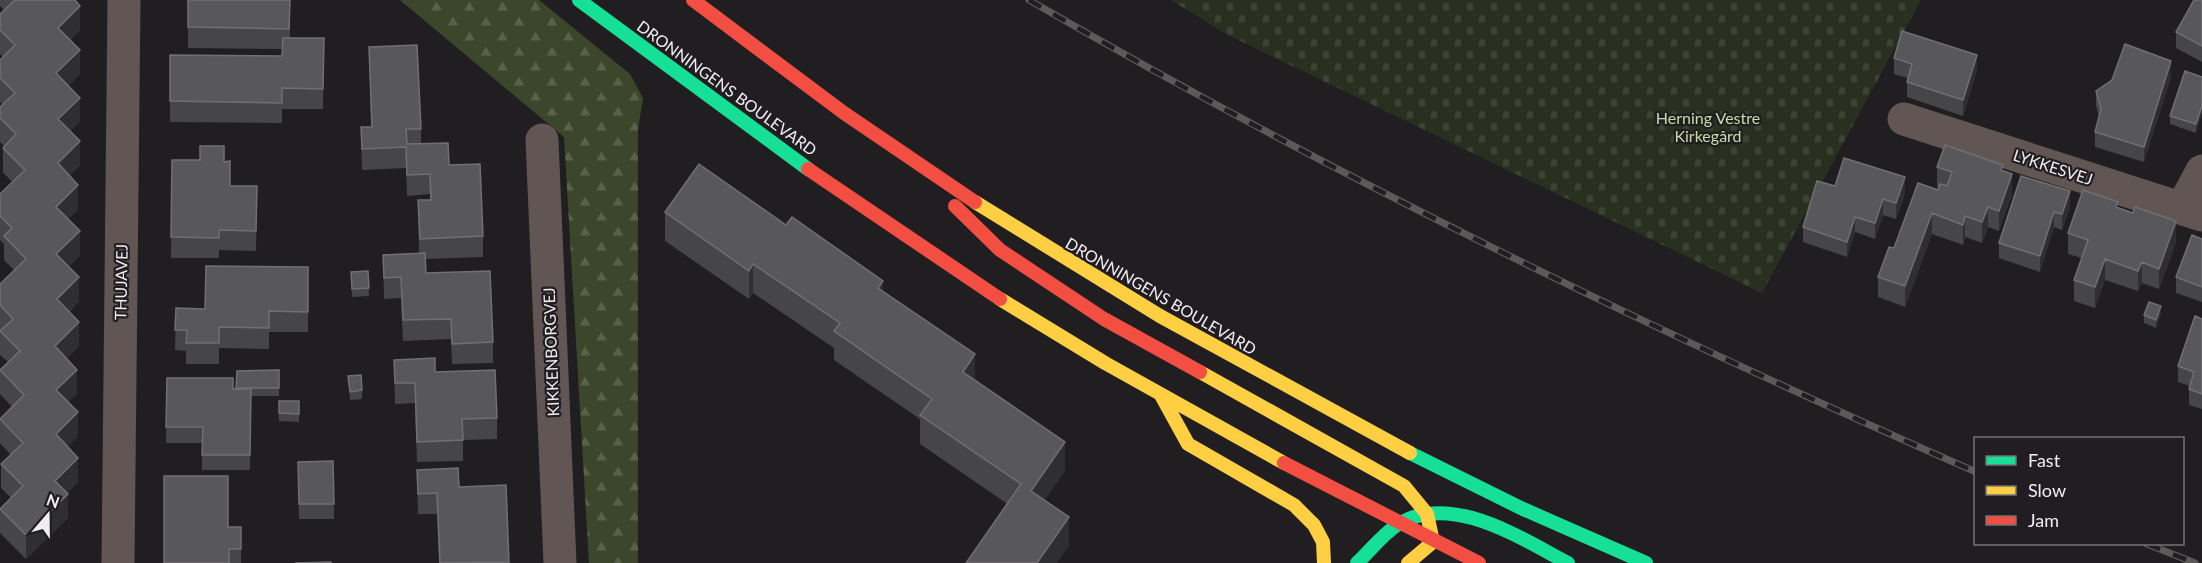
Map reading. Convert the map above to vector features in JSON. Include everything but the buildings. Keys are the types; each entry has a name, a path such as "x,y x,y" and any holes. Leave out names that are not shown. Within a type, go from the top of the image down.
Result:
{"main road":[{"name":"DRONNINGENS BOULEVARD","path":"579,0 684,81 864,207 1021,312 1161,395 1432,542 1479,563"},
{"name":"DRONNINGENS BOULEVARD","path":"693,0 900,152 1052,252 1203,343 1457,478 1581,537 1646,563"},
{"path":"900,152 1000,250 1104,319 1404,486 1427,514 1432,542 1408,563"},
{"path":"1161,395 1188,444 1294,505 1314,525 1323,542 1324,563"},
{"path":"1357,563 1399,524 1427,514 1446,512 1478,520 1568,563"}],"street":[{"name":"THUJAVEJ","path":"118,563 124,0"},
{"name":"LYKKESVEJ","path":"1904,119 2192,211"},
{"name":"KIKKENBORGVEJ","path":"542,140 560,563"},
{"path":"2192,211 2202,171"}],"green space":[{"path":"400,0 539,0 630,74 643,98 638,130 638,563 589,563 564,137"},
{"name":"Herning Vestre Kirkegård","path":"1171,0 1921,0 1762,293 1224,33"}],"railway":[{"path":"1029,0 1260,128 1496,249 1734,363 1974,471"},
{"path":"2150,545 2195,563"}],"traffic: fast":[{"path":"579,0 808,169"},
{"path":"1410,453 1523,509 1646,563"},
{"path":"1357,563 1397,525 1418,516 1439,513 1462,515 1484,522 1507,531 1568,563"}],"traffic: slow":[{"path":"975,202 1160,316 1410,453"},
{"path":"1000,299 1105,363 1284,463"},
{"path":"1200,372 1404,486 1427,514 1433,542 1408,563"},
{"path":"1161,395 1188,444 1294,505 1314,525 1323,542 1324,563"}],"traffic: jam":[{"path":"693,0 844,113 975,202"},
{"path":"808,169 1000,299"},
{"path":"955,206 1000,250 1104,319 1200,372"},
{"path":"1284,463 1479,563"}]}
